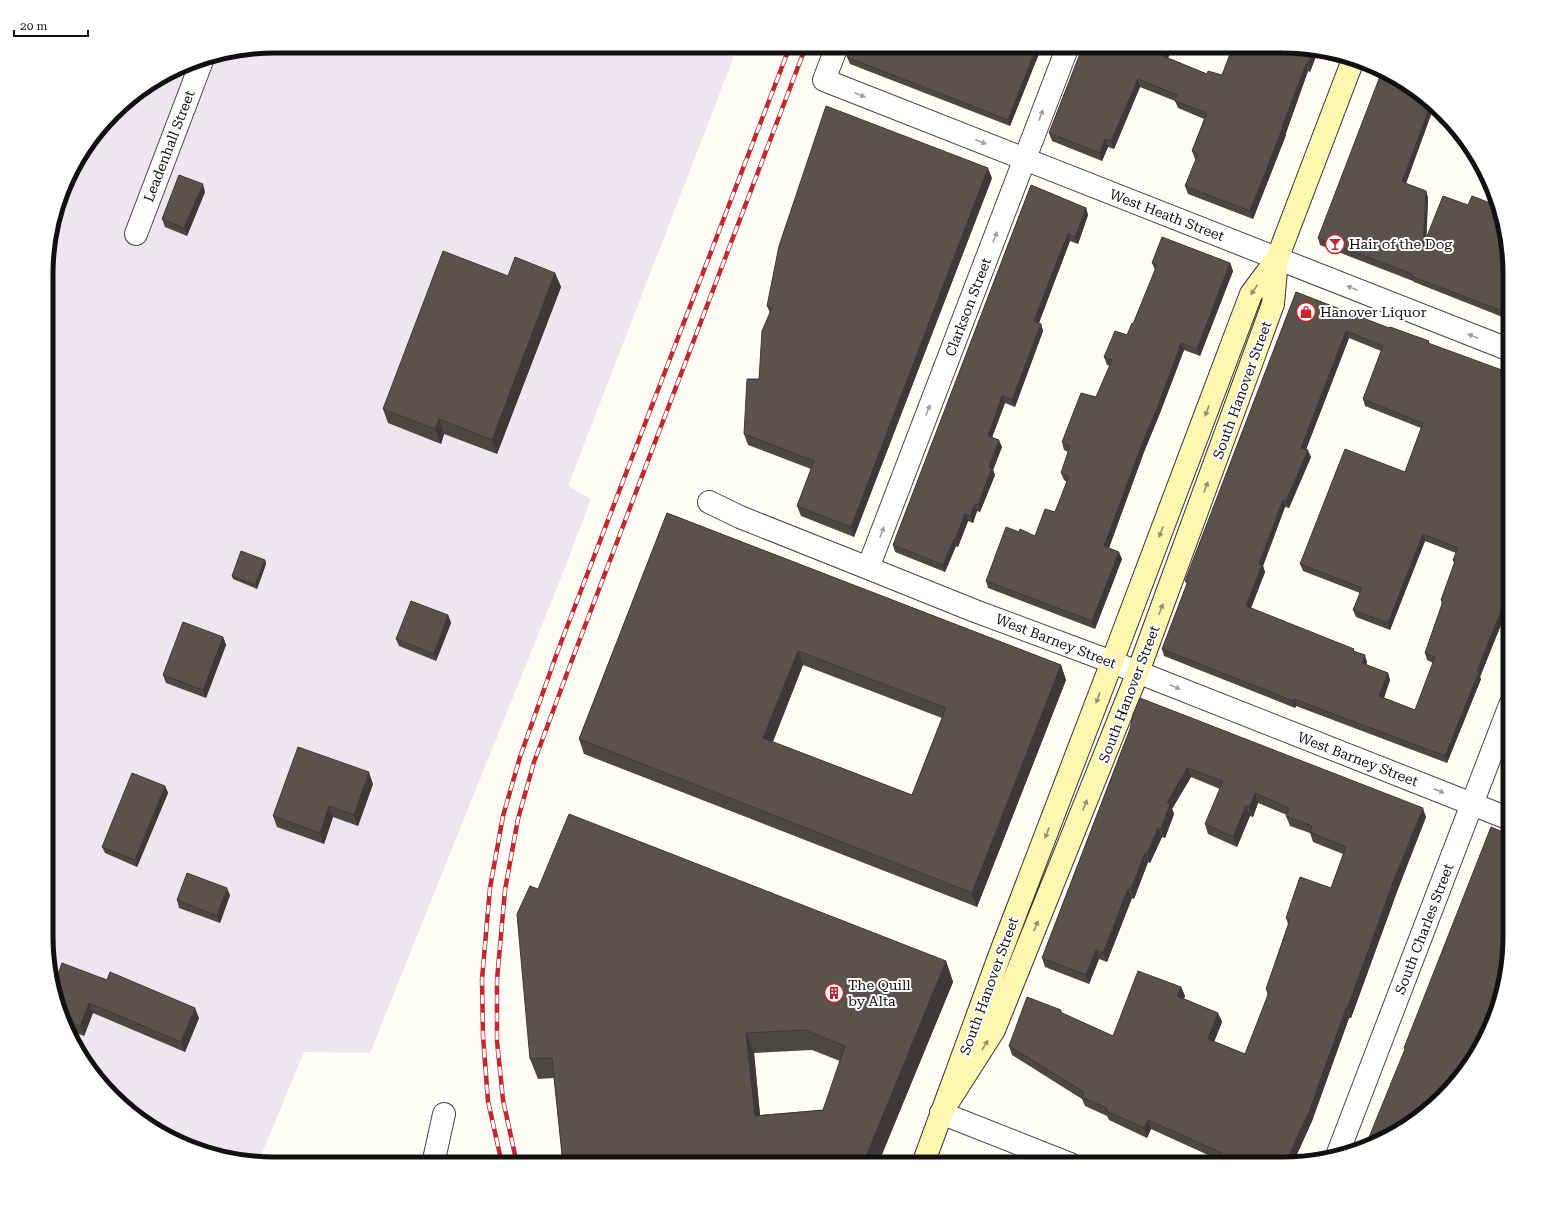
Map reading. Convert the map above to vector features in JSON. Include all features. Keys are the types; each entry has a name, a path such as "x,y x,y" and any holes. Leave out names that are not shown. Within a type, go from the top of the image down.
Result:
{"main road":[{"name":"South Hanover Street","path":"925,1157 999,957 1251,294 1277,259 1351,65"},
{"name":"South Hanover Street","path":"941,1113 994,1030 1138,672 1273,304 1277,259"}],"street":[{"name":"West Heath Street","path":"834,53 824,80 1503,347"},
{"name":"Clarkson Street","path":"868,568 1065,53"},
{"name":"Leadenhall Street","path":"136,234 200,66"},
{"name":"West Barney Street","path":"709,502 740,517 975,611 1138,672 1503,816"},
{"name":"South Charles Street","path":"1340,1149 1503,723"},
{"path":"941,1113 1052,1157"},
{"path":"435,1157 444,1114"}],"shaded area":[{"path":"259,53 735,53 568,486 591,499 564,570 370,1053 304,1052 260,1157 231,1153 203,1145 174,1133 145,1115 128,1102 108,1082 90,1059 76,1034 65,1007 57,979 53,951 53,259 57,231 65,203 76,176 90,151 108,128 139,99 163,83 189,70 231,57"}],"building":[{"path":"848,53 1034,53 1008,120 847,57"},
{"path":"1080,53 1164,53 1163,56 1207,74 1208,71 1222,75 1230,53 1297,53 1311,55 1308,64 1306,64 1250,211 1185,186 1198,154 1192,151 1207,113 1175,101 1177,95 1138,79 1111,141 1105,139 1100,153 1049,133"},
{"path":"1380,76 1405,90 1429,109 1402,182 1426,191 1423,246 1443,196 1468,205 1472,196 1491,203 1499,231 1503,259 1503,311 1411,276 1412,274 1318,238"},
{"path":"826,106 988,168 851,527 797,506 814,461 744,434 747,379 759,379 762,331 772,308 767,306 779,246"},
{"path":"179,175 203,184 184,228 162,219"},
{"path":"1031,185 1086,208 1075,237 1068,234 1052,274 1034,321 1041,324 1012,400 1002,396 988,436 999,440 989,467 992,468 978,505 975,504 970,516 965,514 943,565 893,545"},
{"path":"1162,237 1230,263 1197,349 1181,343 1158,406 1142,444 1104,546 1119,552 1092,621 986,581 1006,527 1019,532 1020,529 1035,536 1045,509 1055,512 1069,476 1061,473 1070,446 1062,442 1081,393 1096,397 1112,360 1104,357 1115,331 1127,335 1132,323 1133,324 1157,265 1152,263"},
{"path":"443,251 508,276 515,257 555,273 492,440 439,419 435,429 383,409"},
{"path":"1296,292 1389,328 1390,327 1429,341 1428,343 1503,370 1503,607 1477,671 1479,672 1445,756 1294,699 1293,701 1162,649 1188,581 1185,581","holes":["1346,331 1383,346 1363,399 1423,423 1405,472 1345,449 1300,564 1362,588 1353,610 1388,623 1423,534 1458,548 1441,600 1443,601 1425,653 1435,657 1415,710 1379,696 1388,673 1362,663 1365,655 1353,651 1354,649 1246,606 1262,565 1259,564 1283,500 1286,501 1308,450 1301,448"]},
{"path":"667,513 1061,665 972,893 579,739","holes":["798,651 946,708 912,795 763,738"]},
{"path":"241,551 265,560 255,585 232,576"},
{"path":"411,601 448,615 434,654 396,639"},
{"path":"183,622 223,637 203,690 163,675"},
{"path":"1140,698 1423,808 1394,880 1347,1009 1346,1008 1309,1112 1289,1157 1220,1157 1222,1153 1148,1120 1144,1128 1106,1111 1107,1108 1082,1097 1084,1092 1009,1046 1027,997 1061,1010 1060,1012 1113,1036 1138,971 1181,987 1177,996 1218,1013 1208,1039 1245,1054 1269,992 1266,989 1290,920 1286,918 1300,877 1331,888 1346,847 1310,832 1312,826 1286,816 1289,808 1255,793 1249,808 1246,806 1233,837 1205,824 1223,781 1187,768 1167,803 1170,804 1161,829 1158,828 1147,854 1145,853 1131,889 1128,889 1103,953 1096,950 1086,975 1042,958 1130,729 1133,714"},
{"path":"298,747 369,772 354,815 329,806 320,833 273,816"},
{"path":"132,773 165,786 135,860 102,847"},
{"name":"The Quill by Alta","path":"569,814 946,961 866,1157 562,1157 552,1058 530,1059 517,914 530,886 538,889","holes":["805,1030 845,1046 823,1110 755,1116 746,1033"]},
{"path":"1491,827 1503,832 1503,951 1499,979 1486,1021 1466,1059 1448,1082 1428,1102 1405,1120 1368,1140 1405,1049 1404,1048"},
{"path":"187,873 227,888 217,916 177,900"},
{"path":"62,963 107,980 110,972 195,1008 181,1042 89,1003 80,1026 71,1022 57,978"}],"railway":[{"path":"500,1157 488,1101 483,1036 482,979 490,888 503,816 520,757 557,653 787,53"},
{"path":"515,1157 503,1100 497,1041 497,980 505,890 518,819 534,762 803,53"}],"place":[{"name":"Hair of the Dog","path":"1335,244"},
{"name":"Hanover Liquor","path":"1306,312"},
{"name":"The Quill by Alta","path":"834,993"}]}
